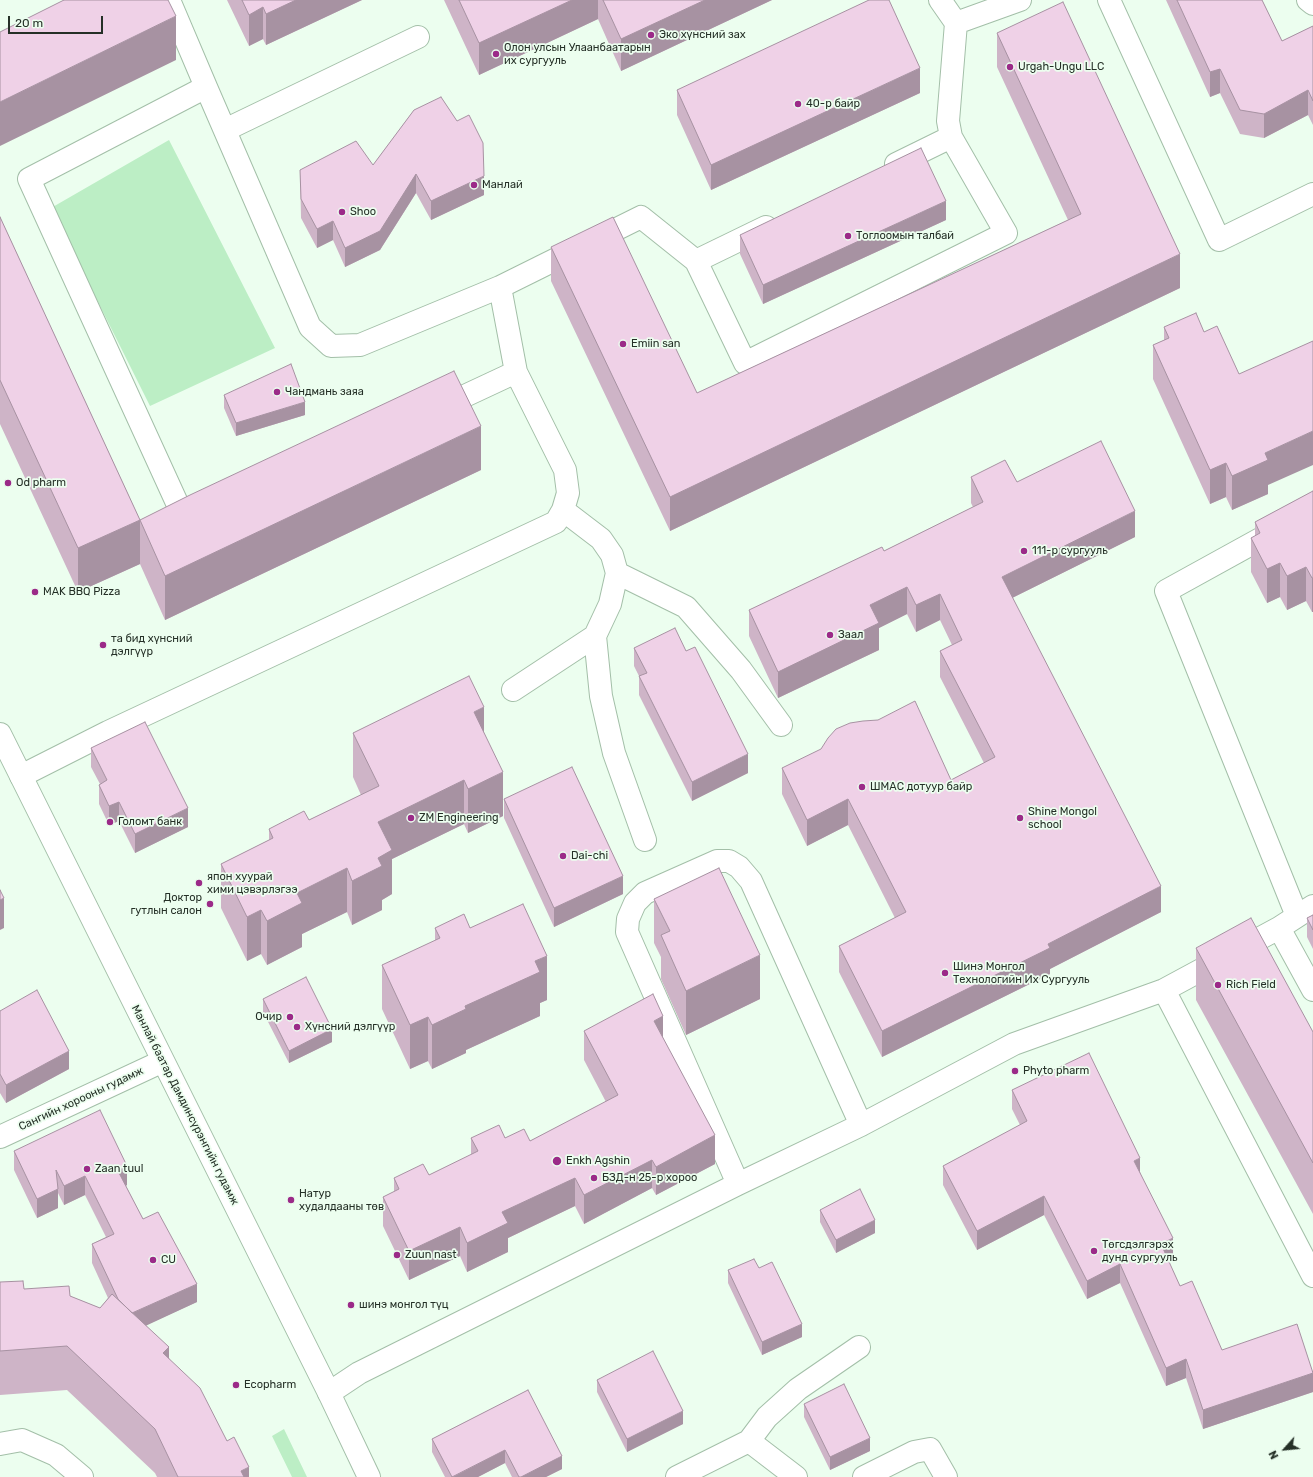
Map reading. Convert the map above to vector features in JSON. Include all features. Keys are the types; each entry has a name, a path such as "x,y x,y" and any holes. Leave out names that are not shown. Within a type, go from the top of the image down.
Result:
{"street":[{"path":"168,0 310,327 331,346 360,344 500,287 641,217 696,261 745,363 1006,233 951,137 948,121 956,23 940,0"},
{"path":"956,23 1020,0"},
{"path":"1109,0 1219,240 1313,194"},
{"path":"1308,0 1313,4"},
{"path":"225,130 418,37"},
{"path":"206,87 29,179 188,527 209,516"},
{"path":"880,172 951,137"},
{"path":"696,261 781,220"},
{"path":"21,776 108,732 556,522 564,510 568,493 565,470 516,372 500,287"},
{"path":"423,416 516,372"},
{"path":"564,510 601,539 612,555 617,573 610,604 595,636 601,696 614,753 645,840"},
{"path":"329,1393 359,1373 738,1184 861,1125 1014,1044 1164,990 1279,928 1305,911 1166,591 1313,510"},
{"path":"617,573 686,607 741,670 781,725"},
{"path":"513,690 595,636"},
{"name":"Манлай баатар Дамдинсүрэнгийн гудамж","path":"0,734 329,1393 369,1477"},
{"path":"738,1184 627,932 628,919 635,903 645,893 717,861 729,861 739,867 751,881 861,1125"},
{"path":"1279,928 1313,990"},
{"path":"1164,990 1313,1276"},
{"name":"Сангийн хорооны гудамж","path":"0,1137 163,1061"},
{"path":"677,1477 749,1441 767,1417 798,1389 859,1347"},
{"path":"0,1444 22,1440 56,1455 82,1477"},
{"path":"749,1441 796,1477"},
{"path":"864,1477 914,1452 930,1449 946,1477"}],"green space":[{"path":"169,140 275,348 150,406 51,208"},
{"path":"284,1429 307,1477 292,1477 272,1436"}],"building":[{"path":"64,0 168,0 176,16 0,102 0,32"},
{"path":"242,0 296,0 266,14 263,7 249,15"},
{"path":"459,0 572,0 479,43"},
{"path":"603,0 705,0 621,39"},
{"name":"40-р байр","path":"869,0 889,0 920,68 711,165 677,90"},
{"path":"1177,0 1262,0 1282,41 1313,26 1313,101 1308,90 1264,114 1240,110 1220,69 1210,72"},
{"path":"1063,2 1180,254 670,497 551,247 613,217 697,393 1081,214 997,33"},
{"path":"441,97 457,121 469,115 483,143 484,176 431,201 416,174 380,231 345,248 333,221 317,229 301,199 300,170 356,141 373,165 414,110"},
{"path":"921,148 946,201 763,285 740,235"},
{"path":"0,217 140,520 78,548 0,380"},
{"path":"1196,313 1204,332 1217,326 1239,374 1313,341 1313,431 1265,453 1268,460 1232,476 1226,463 1210,470 1153,345 1169,338 1164,327"},
{"name":"Чандмань заяа","path":"291,364 305,402 236,423 224,395"},
{"path":"454,371 481,426 165,576 140,520"},
{"path":"1101,441 1135,511 1002,577 1161,886 1048,944 1050,948 882,1031 839,946 906,912 848,799 807,820 782,768 821,749 836,729 850,723 878,720 915,701 951,780 995,757 940,651 962,640 940,594 916,605 907,587 870,605 879,623 778,672 749,610 882,547 884,551 983,502 971,477 1005,460 1017,482"},
{"path":"1313,491 1313,578 1306,567 1287,576 1280,563 1267,569 1251,538 1260,533 1255,522"},
{"path":"675,628 686,651 695,647 748,754 692,782 639,676 647,673 634,648"},
{"path":"469,676 484,707 474,712 503,772 468,789 464,780 378,822 392,850 378,858 382,866 352,881 347,868 297,893 302,903 267,921 261,910 247,917 221,864 273,838 269,829 304,811 309,820 379,786 353,733"},
{"path":"145,722 188,808 135,834 119,802 109,806 99,785 107,780 91,748"},
{"name":"Dai-chi","path":"572,767 623,876 554,908 504,799"},
{"path":"719,868 760,955 686,991 661,935 670,931 654,899"},
{"path":"0,890 4,898 0,900"},
{"path":"523,904 547,956 535,961 540,972 465,1006 466,1009 432,1025 428,1017 410,1025 382,965 440,938 435,928 464,914 470,928"},
{"path":"1313,915 1313,930 1307,918"},
{"path":"1251,918 1313,1032 1313,1163 1196,948"},
{"name":"Хүнсний дэлгүүр","path":"306,977 332,1029 289,1051 263,999"},
{"path":"37,990 69,1051 6,1085 0,1074 0,1011"},
{"path":"653,994 663,1016 654,1021 715,1135 656,1167 652,1160 584,1195 575,1178 502,1212 508,1223 467,1243 460,1227 409,1251 383,1197 399,1189 394,1178 423,1164 429,1175 478,1151 471,1138 499,1125 505,1138 524,1129 530,1141 618,1095 584,1031"},
{"path":"1089,1053 1140,1158 1134,1161 1173,1238 1161,1244 1180,1286 1192,1281 1222,1350 1297,1324 1313,1373 1203,1410 1186,1359 1166,1368 1120,1264 1087,1281 1044,1196 977,1231 943,1166 1027,1121 1012,1090"},
{"path":"100,1110 127,1166 118,1171 143,1219 158,1212 197,1284 132,1313 118,1299 92,1244 114,1234 85,1176 64,1186 56,1170 58,1189 37,1199 14,1151"},
{"path":"860,1189 875,1220 836,1240 820,1210"},
{"path":"754,1259 759,1268 772,1262 802,1324 762,1342 728,1270"},
{"path":"23,1281 24,1289 69,1286 70,1296 100,1308 112,1294 169,1347 163,1353 200,1388 227,1441 234,1437 249,1467 241,1471 244,1477 178,1477 155,1429 67,1346 0,1351 0,1282"},
{"path":"653,1351 683,1411 627,1439 597,1380"},
{"path":"844,1384 870,1438 830,1457 804,1404"},
{"path":"528,1390 562,1456 519,1477 505,1450 452,1477 432,1439"}],"place":[{"name":"Эко хүнсний зах","path":"651,35"},
{"name":"Олон улсын Улаанбаатарын их сургууль","path":"496,54"},
{"name":"Urgah-Ungu LLC","path":"1010,67"},
{"name":"40-р байр","path":"798,104"},
{"name":"Манлай","path":"474,185"},
{"name":"Shoo","path":"342,212"},
{"name":"Тоглоомын талбай","path":"848,236"},
{"name":"Emiin san","path":"623,344"},
{"name":"Чандмань заяа","path":"277,392"},
{"name":"Od pharm","path":"8,483"},
{"name":"111-р сургууль","path":"1024,551"},
{"name":"MAK BBQ Pizza","path":"35,592"},
{"name":"Заал","path":"830,635"},
{"name":"та бид хүнсний дэлгүүр","path":"103,645"},
{"name":"ШМАС дотуур байр","path":"862,787"},
{"name":"ZM Engineering","path":"411,818"},
{"name":"Shine Mongol school","path":"1020,818"},
{"name":"Голомт банк","path":"110,822"},
{"name":"Dai-chi","path":"563,856"},
{"name":"япон хуурай хими цэвэрлэгээ","path":"199,883"},
{"name":"Доктор гутлын салон","path":"210,904"},
{"name":"Шинэ Монгол Технологийн Их Сургууль","path":"945,973"},
{"name":"Rich Field","path":"1218,985"},
{"name":"Очир","path":"290,1017"},
{"name":"Хүнсний дэлгүүр","path":"297,1027"},
{"name":"Phyto pharm","path":"1015,1071"},
{"name":"Enkh Agshin","path":"557,1161"},
{"name":"Zaan tuul","path":"87,1169"},
{"name":"БЗД-н 25-р хороо","path":"594,1178"},
{"name":"Натур худалдааны төв","path":"291,1200"},
{"name":"Төгсдэлгэрэх дунд сургууль","path":"1094,1251"},
{"name":"Zuun nast","path":"397,1255"},
{"name":"CU","path":"153,1260"},
{"name":"шинэ монгол түц","path":"351,1305"},
{"name":"Ecopharm","path":"236,1385"}]}
